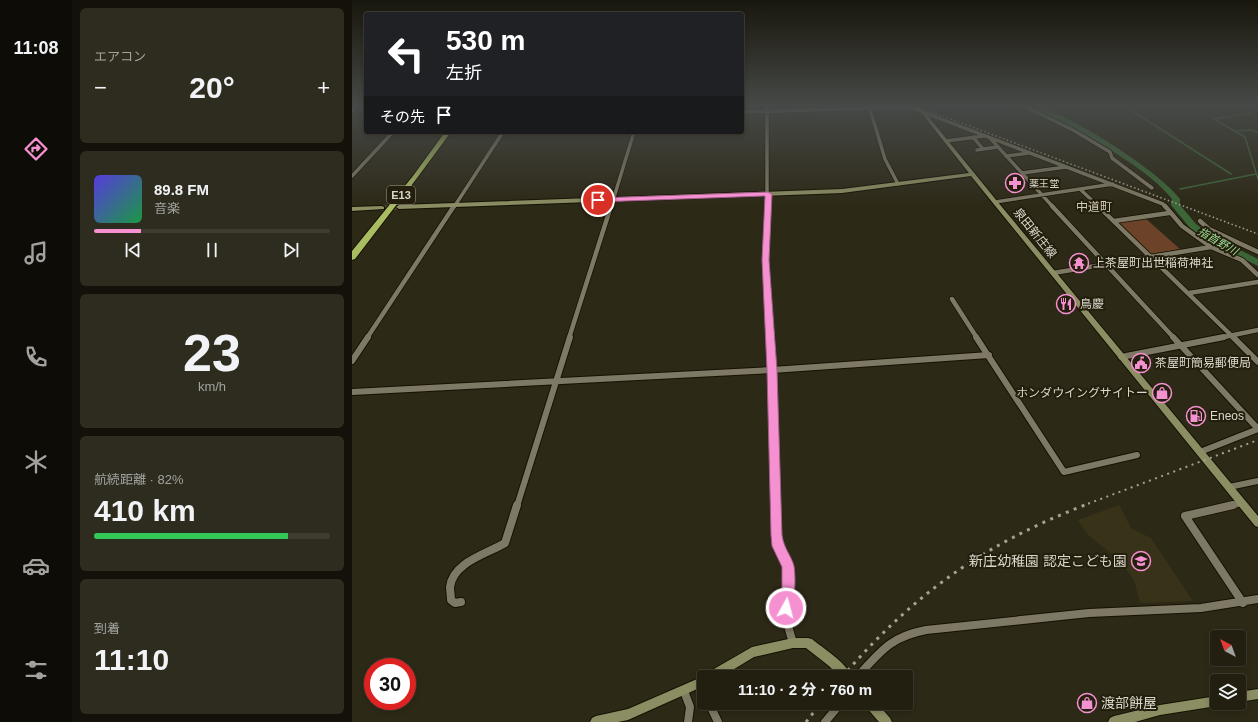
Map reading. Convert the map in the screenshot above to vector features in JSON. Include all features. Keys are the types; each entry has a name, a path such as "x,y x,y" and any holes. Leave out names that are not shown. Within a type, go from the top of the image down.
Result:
{"highway":[{"name":"E13","path":"352,257 443,139"}],"street":[{"path":"352,176 387,139"},
{"path":"352,361 499,139"},
{"path":"461,602 455,603 451,600 450,585 453,579 464,566 505,543 632,139"},
{"path":"767,139 768,194 765,260 772,370 776,535 778,546 788,567 788,595 786,608 782,615 788,626 792,643"},
{"path":"879,139 885,160 898,184"},
{"path":"946,141 966,139"},
{"path":"973,139 983,149"},
{"path":"989,139 1258,429 1200,452"},
{"path":"994,139 1163,204 1169,213 1182,226 1210,247 1242,260 1258,275"},
{"path":"1087,139 1110,152 1112,158 1152,188"},
{"name":"泉田新庄線","path":"946,141 1258,523"},
{"path":"977,150 997,147"},
{"path":"1006,156 1031,153"},
{"path":"1022,173 1066,167"},
{"path":"399,207 842,191 972,174"},
{"path":"995,202 1114,184"},
{"path":"1081,190 1189,293 1258,362"},
{"path":"352,209 382,208"},
{"path":"1114,221 1169,213"},
{"path":"1200,221 1209,229 1258,252"},
{"path":"1053,273 1210,247"},
{"path":"1189,293 1258,282"},
{"path":"952,299 1064,472 1137,455"},
{"path":"1121,357 1180,344 1258,330"},
{"path":"352,392 772,370 989,355"},
{"path":"1228,487 1258,481"},
{"path":"1242,503 1185,516 1243,603"},
{"path":"863,670 882,650 896,638 910,633 1082,613 1206,606 1243,603 1258,599"},
{"path":"722,670 752,652 792,643 808,643 833,662 840,670"},
{"path":"596,722 628,714 697,685"},
{"path":"684,691 690,707 688,722"},
{"path":"1246,696 1258,694"},
{"path":"1114,722 1160,710 1210,702"},
{"path":"712,710 718,722"},
{"path":"825,722 836,710"},
{"path":"876,710 886,722"}],"shaded area":[{"path":"1145,218 1180,249 1151,254 1118,222"},
{"path":"1119,505 1131,528 1151,538 1193,601 1140,603 1134,580 1118,559 1088,535 1078,520"}],"waterway":[{"name":"指首野川","path":"1097,139 1143,169 1168,189 1176,199 1175,205 1193,226 1209,238 1258,263"},
{"path":"1176,139 1231,174"},
{"path":"1246,139 1258,179"},
{"path":"1180,189 1256,174"}],"tunnel":[{"path":"382,208 399,207"}],"railway":[{"path":"1003,139 1258,234"},
{"path":"1082,506 1258,440"},
{"path":"848,670 869,647 896,621 923,597 952,575 982,555 1014,537 1048,520 1085,505"},
{"path":"806,722 815,710"}],"place":[{"name":"薬王堂","path":"1015,183"},
{"name":"上茶屋町出世稲荷神社","path":"1079,263"},
{"name":"鳥慶","path":"1066,304"},
{"name":"茶屋町簡易郵便局","path":"1141,363"},
{"name":"ホンダウイングサイトー","path":"1162,393"},
{"name":"Eneos","path":"1196,416"},
{"name":"新庄幼稚園 認定こども園","path":"1141,561"},
{"name":"渡部餅屋","path":"1087,703"}],"district":[{"name":"中道町","path":"1094,207"}],"route":[{"path":"598,200 768,194 765,260 772,370 776,535 778,546 788,567 788,595 786,608"}]}
